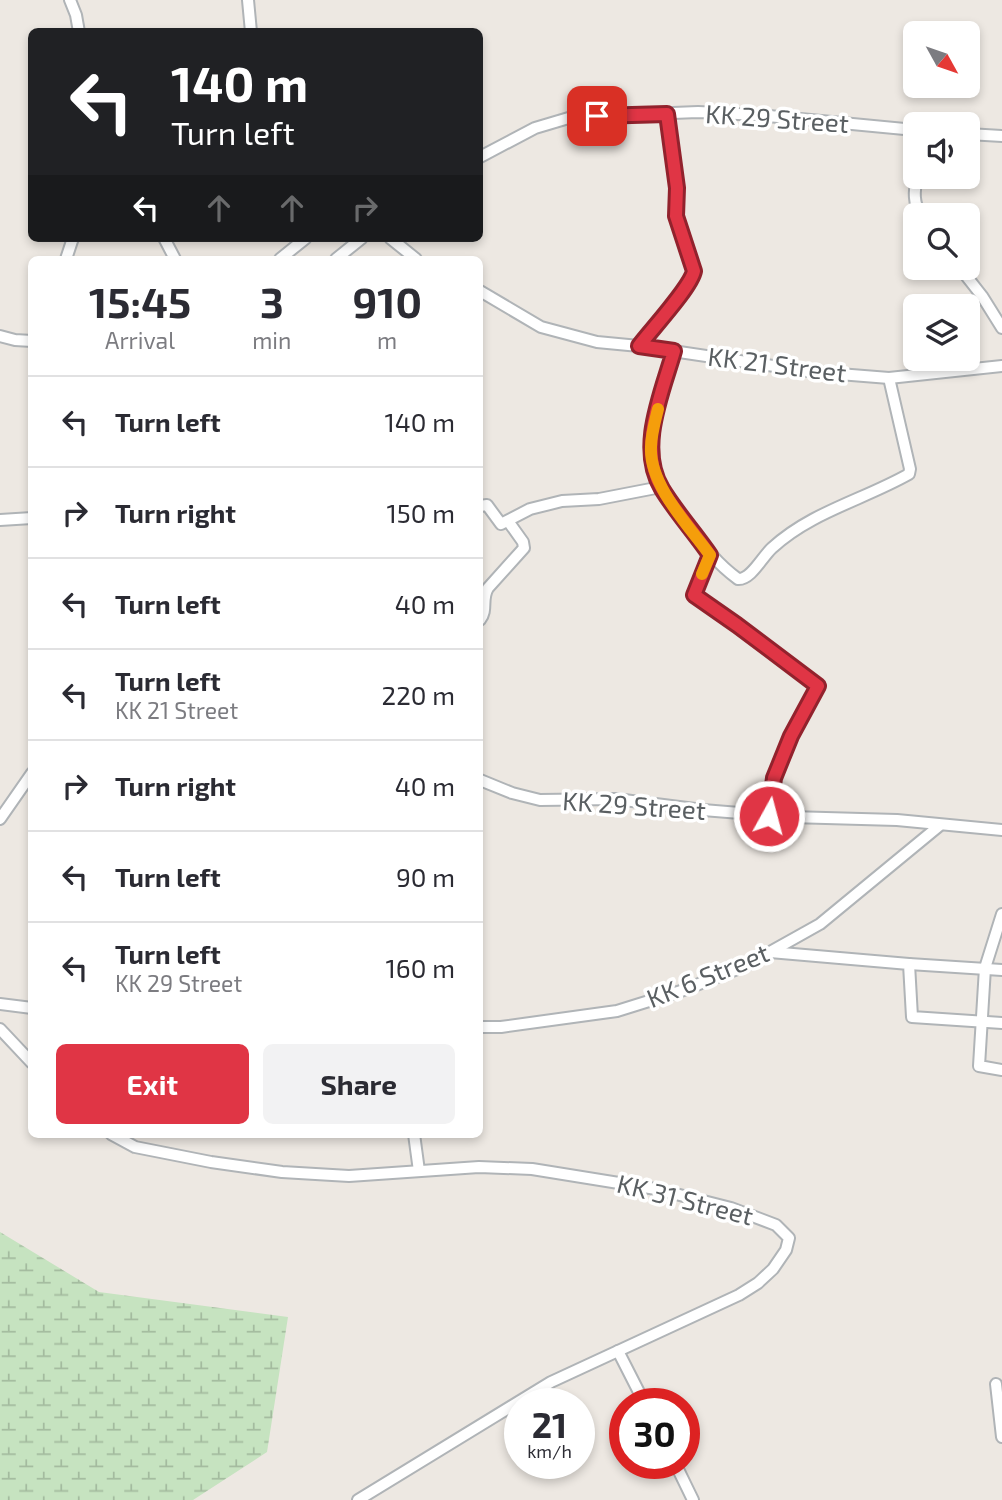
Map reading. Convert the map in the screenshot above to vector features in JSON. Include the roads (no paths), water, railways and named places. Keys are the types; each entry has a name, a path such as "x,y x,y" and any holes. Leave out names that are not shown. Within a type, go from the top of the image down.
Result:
{"street":[{"path":"70,0 78,28"},
{"path":"248,0 251,28"},
{"name":"KK 29 Street","path":"483,155 535,128 572,117 698,112 903,129"},
{"path":"639,346 685,287 694,271 676,216 677,188 667,114"},
{"path":"980,135 1002,136"},
{"path":"284,256 301,242"},
{"path":"341,256 357,242"},
{"path":"395,242 412,256"},
{"path":"969,280 1002,328"},
{"name":"KK 21 Street","path":"483,293 541,327 597,342 814,372 890,378 1002,366"},
{"path":"0,336 28,340"},
{"path":"674,351 661,395 651,445 651,460 661,487 710,555 738,579 743,580 769,551 806,522 909,474 890,378"},
{"path":"483,506 487,505 501,524 530,509 562,501 599,499 661,487"},
{"path":"0,520 28,518"},
{"path":"483,614 484,594 524,548 523,542 508,521"},
{"path":"710,555 694,595 818,686 791,736 774,778 769,816"},
{"path":"0,819 28,780"},
{"name":"KK 29 Street","path":"483,781 512,793 540,800 617,799 769,816 897,820 1002,830"},
{"name":"KK 6 Street","path":"483,1027 617,1012 745,966 820,924 939,826"},
{"path":"1002,914 985,968 979,1066 1002,1070"},
{"path":"770,952 1002,970"},
{"path":"909,964 912,1017 1002,1023"},
{"path":"0,1004 28,1008"},
{"path":"0,1029 28,1059"},
{"name":"KK 31 Street","path":"118,1138 135,1147 282,1172 349,1176 479,1167 532,1169 656,1189 761,1218 782,1229 789,1238 786,1250 773,1269 739,1295 551,1381 358,1500"},
{"path":"415,1138 419,1171"},
{"path":"618,1351 637,1388"},
{"path":"996,1384 1002,1437"},
{"path":"683,1479 693,1500"}]}
